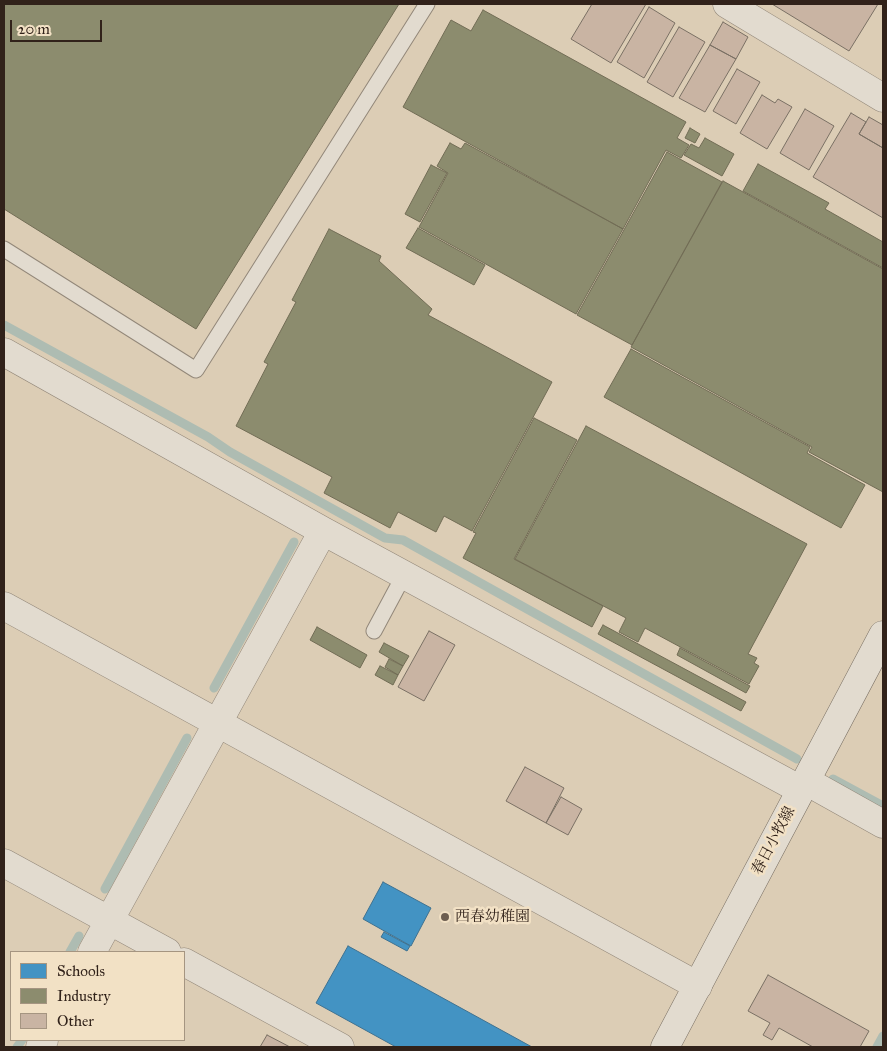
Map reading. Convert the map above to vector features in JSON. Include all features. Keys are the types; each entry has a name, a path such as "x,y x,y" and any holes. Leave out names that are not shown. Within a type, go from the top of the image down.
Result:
{"street":[{"path":"727,4 883,98"},
{"path":"4,352 404,575 803,786 883,824"},
{"path":"93,951 323,531"},
{"path":"4,606 698,986"},
{"name":"春日小牧線","path":"665,1047 883,635"},
{"path":"4,863 165,951"},
{"path":"185,963 340,1047"}],"lane":[{"path":"4,249 196,370 427,4"},
{"path":"374,631 404,575"}],"building: Schools":[{"path":"383,882 431,908 411,946 363,919"},
{"path":"384,932 410,946 407,951 381,937"},
{"path":"348,946 532,1047 396,1047 316,1003"}],"building: Industry":[{"path":"4,4 399,4 196,329 4,209"},
{"path":"483,10 686,122 677,138 689,145 681,158 666,150 623,229 403,107 451,20 471,31"},
{"path":"690,128 700,134 695,143 685,138"},
{"path":"705,138 734,154 722,176 684,155 691,144 699,148"},
{"path":"450,143 461,149 465,143 623,229 576,314 419,227 448,173 437,166"},
{"path":"667,152 722,182 632,345 577,315"},
{"path":"758,164 829,203 825,209 883,242 883,268 743,191"},
{"path":"431,165 447,173 420,222 405,214"},
{"path":"723,181 883,269 883,492 809,452 812,447 631,347"},
{"path":"418,228 485,265 474,285 406,248"},
{"path":"329,229 381,256 379,261 432,309 428,315 552,382 472,531 444,516 436,532 398,512 390,528 324,493 332,477 236,426 268,364 264,362 296,302 292,300"},
{"path":"631,349 810,447 807,453 865,485 841,528 604,397"},
{"path":"534,418 577,440 514,559 603,606 592,627 463,558 476,533 473,532"},
{"path":"586,426 807,544 748,654 757,658 754,663 759,666 749,684 645,628 638,642 619,632 626,618 515,559"},
{"path":"603,625 746,702 741,711 598,634"},
{"path":"317,627 367,655 360,668 310,640"},
{"path":"384,643 409,656 403,666 379,652"},
{"path":"680,648 750,686 746,693 677,655"},
{"path":"389,659 403,666 398,675 385,667"},
{"path":"380,666 398,675 393,685 375,675"}],"building: Other":[{"path":"592,4 646,4 611,63 571,39"},
{"path":"772,4 878,4 849,51"},
{"path":"649,7 675,23 644,78 617,62"},
{"path":"723,22 748,37 736,59 710,45"},
{"path":"679,27 705,42 673,97 647,82"},
{"path":"710,45 736,59 705,112 679,98"},
{"path":"737,69 760,82 736,124 713,111"},
{"path":"762,95 775,103 778,99 792,107 767,149 740,133"},
{"path":"805,109 834,126 809,170 780,153"},
{"path":"851,113 866,122 859,134 883,148 883,218 813,177"},
{"path":"869,117 883,125 883,148 859,134"},
{"path":"429,631 455,645 424,701 398,687"},
{"path":"525,767 564,788 546,823 506,801"},
{"path":"561,797 582,809 568,835 546,823"},
{"path":"768,975 869,1031 860,1047 813,1047 779,1028 772,1040 763,1035 770,1023 748,1011"},
{"path":"267,1035 290,1047 260,1047"}],"waterway":[{"path":"4,325 208,437 230,452 385,538 403,540 797,759"},
{"path":"214,688 294,542"},
{"path":"105,889 187,738"},
{"path":"833,779 883,806"},
{"path":"71,951 79,936"},
{"path":"877,1047 883,1036"},
{"path":"17,1047 21,1041"}],"place":[{"name":"西春幼稚園","path":"445,917"}]}
